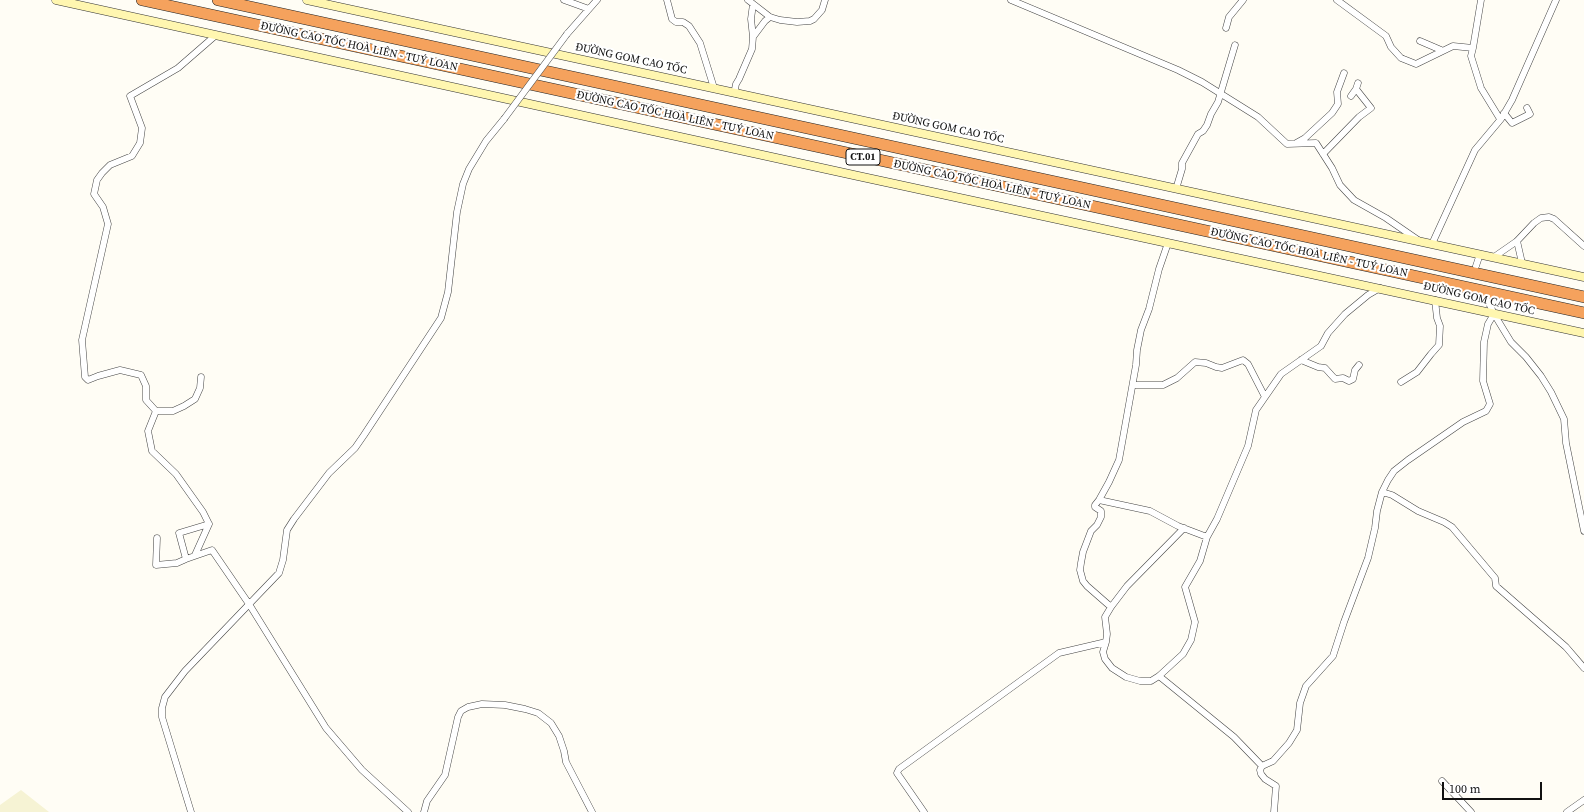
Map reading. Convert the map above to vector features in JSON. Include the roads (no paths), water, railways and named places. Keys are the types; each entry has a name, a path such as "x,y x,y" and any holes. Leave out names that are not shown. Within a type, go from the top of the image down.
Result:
{"highway":[{"name":"ĐƯỜNG CAO TỐC HOÀ LIÊN - TUÝ LOAN","path":"142,0 1584,313"},
{"name":"ĐƯỜNG CAO TỐC HOÀ LIÊN - TUÝ LOAN","path":"218,0 1584,297"}],"main road":[{"name":"ĐƯỜNG GOM CAO TỐC","path":"56,0 1584,333"},
{"name":"ĐƯỜNG GOM CAO TỐC","path":"307,0 1584,277"}],"street":[{"path":"564,0 589,9"},
{"path":"191,812 162,717 162,708 165,697 185,671 279,573 283,560 287,530 329,473 355,448 364,436 441,318 448,292 457,212 463,184 469,169 486,142 567,34 597,0"},
{"path":"667,0 672,19 676,22 683,22 689,26 700,43 714,88"},
{"path":"748,0 770,17 786,21 810,21 819,15 825,0"},
{"path":"1011,0 1178,70 1202,82 1258,117 1287,144 1316,143 1332,168 1340,185 1354,200 1386,218 1419,241"},
{"path":"1226,28 1229,17 1243,0"},
{"path":"1337,0 1386,36 1391,47 1401,58 1416,64 1442,50 1453,46 1473,48"},
{"path":"1480,0 1473,48 1470,56 1477,80 1500,119"},
{"path":"1432,244 1475,150 1500,119 1519,86 1556,0"},
{"path":"737,94 735,89 736,84 751,53 753,37 751,19 753,4"},
{"path":"753,37 765,21 770,17"},
{"path":"201,377 200,388 195,398 184,406 173,411 156,411 146,400 146,386 141,375 120,370 88,380 85,377 82,340 108,224 103,207 94,194 97,180 110,165 132,156 140,142 142,128 130,96 178,68 216,35"},
{"path":"1420,41 1442,50"},
{"path":"1176,189 1182,169 1182,163 1198,134 1203,131 1207,125 1218,102 1235,45"},
{"path":"1295,144 1305,138 1332,113 1338,104 1337,92 1344,73"},
{"path":"1323,154 1359,117 1371,108 1357,86 1351,96"},
{"path":"1504,113 1512,123 1530,114 1527,108"},
{"path":"1494,257 1517,241 1534,223 1541,218 1549,217 1554,219 1584,246"},
{"path":"1517,241 1522,263"},
{"path":"1111,607 1087,586 1083,581 1080,570 1083,552 1091,531 1102,517 1101,511 1094,506 1099,500 1119,460 1133,385 1141,330 1149,309 1168,242"},
{"path":"1476,266 1480,254"},
{"path":"1184,528 1127,586 1105,617 1107,634 1103,652 1105,659 1119,674 1126,677 1140,681 1151,681 1159,676 1183,654 1191,640 1195,622 1185,587 1200,561 1207,537 1217,519 1248,446 1256,410 1279,376 1321,346 1328,333 1345,314 1368,295 1380,288"},
{"path":"1469,292 1488,302 1511,342 1526,357 1541,376 1551,392 1564,419 1566,443 1584,531"},
{"path":"1401,382 1417,372 1440,345 1440,326 1437,318 1435,300"},
{"path":"1274,812 1276,786 1265,779 1260,770 1262,766 1273,761 1297,730 1300,703 1306,686 1333,656 1368,558 1382,492 1391,475 1408,460 1463,422 1486,410 1490,404 1482,381 1484,342 1488,324 1494,314"},
{"path":"1133,385 1163,385 1177,378 1195,362 1206,363 1222,368 1243,360 1248,364 1265,397"},
{"path":"1301,360 1318,367 1325,368 1335,379 1343,378 1349,381 1353,379 1355,370 1359,365"},
{"path":"156,411 148,431 152,451 176,474 203,512 209,524"},
{"path":"1382,492 1392,495 1418,511 1452,527 1495,578 1496,586 1566,647 1584,668"},
{"path":"1099,500 1150,511 1184,528 1207,537"},
{"path":"195,556 209,524"},
{"path":"186,558 179,533 209,524"},
{"path":"157,538 156,565 177,563 186,558 212,550 249,604 326,728 362,770 408,812"},
{"path":"924,812 897,773 899,769 1059,653 1106,642"},
{"path":"1159,676 1234,737 1262,766"},
{"path":"424,812 427,801 445,775 458,717 461,711 468,707 482,704 505,705 525,709 538,713 551,723 559,736 566,762 590,811"},
{"path":"1442,781 1471,812"},
{"path":"1567,812 1584,800"}]}
